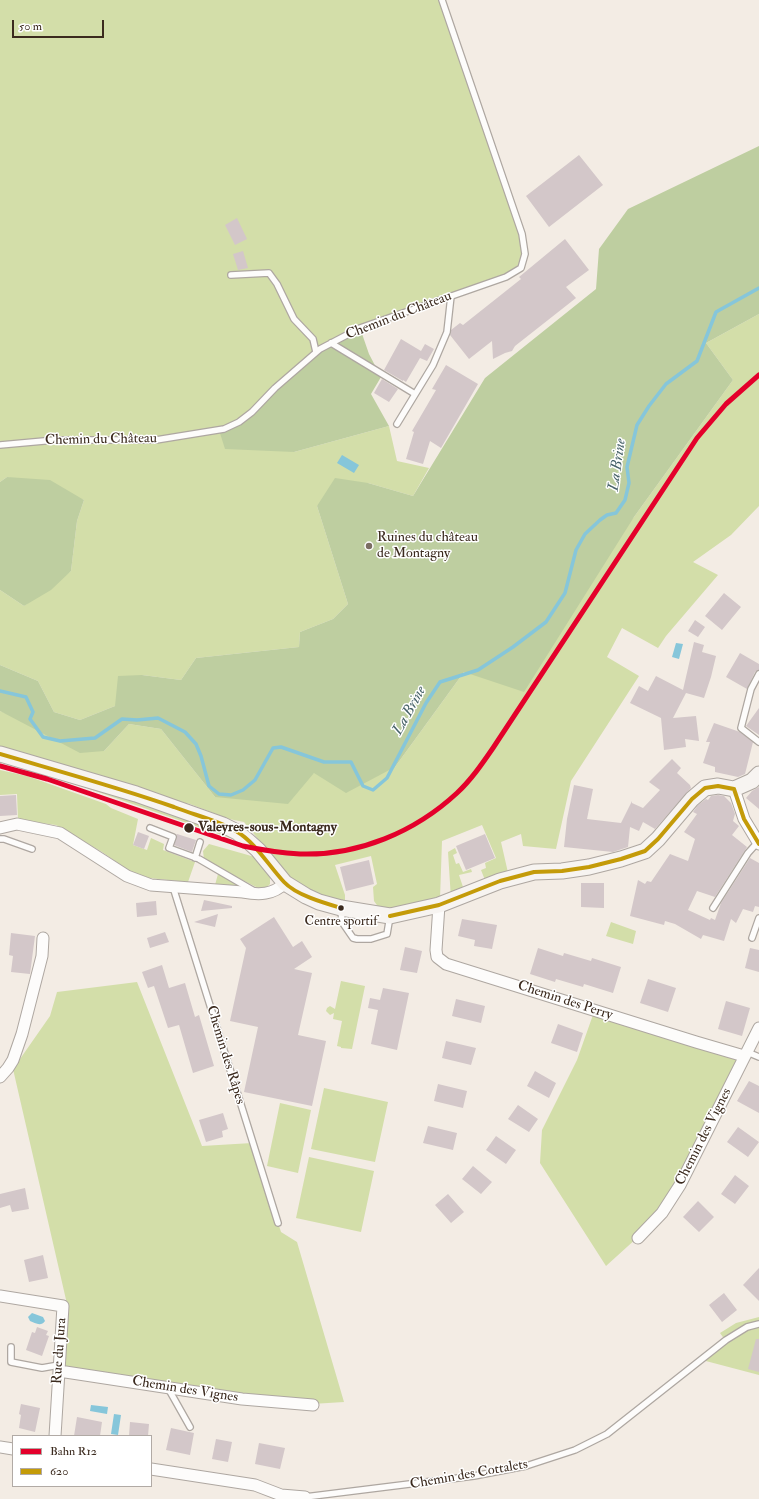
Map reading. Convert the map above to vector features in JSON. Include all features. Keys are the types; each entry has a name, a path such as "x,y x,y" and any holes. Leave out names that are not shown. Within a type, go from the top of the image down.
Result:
{"street":[{"path":"0,754 159,802 223,825 248,840 285,883 306,896 319,902 341,908 390,916 439,905 500,881 534,872 562,871 589,867 645,851 658,839 692,799 705,788 718,786 734,789 752,781 759,774"},
{"path":"734,789 744,819 758,844"},
{"path":"0,828 17,824 60,833 127,876 151,885 257,894 272,892 280,888 285,883"},
{"name":"Chemin des Perry","path":"439,905 436,950 437,957 446,964 696,1042 745,1054"},
{"path":"0,1077 14,1060 42,956 43,938"},
{"name":"Chemin des Vignes","path":"638,1238 662,1213 680,1185 759,1028"},
{"name":"Rue du Jura","path":"0,1296 63,1306 54,1435"},
{"name":"Chemin des Vignes","path":"59,1368 242,1399 313,1405"},
{"path":"0,1447 12,1449"},
{"path":"152,1469 255,1485 281,1494 305,1497"}],"lane":[{"name":"Chemin du Château","path":"0,445 56,440 156,440 224,429 239,422 252,412 275,388 316,352 331,343 360,328 506,277 521,268 526,254 522,234 442,0"},
{"path":"231,275 269,273 277,284 285,304 294,319 313,339 316,352"},
{"path":"397,424 433,365 447,332 451,296"},
{"path":"331,343 415,394"},
{"path":"759,674 751,689 741,728 759,742"},
{"path":"150,828 173,837 169,848 195,858 253,890 257,894"},
{"path":"0,839 32,849"},
{"path":"195,858 200,842"},
{"path":"713,908 748,853 758,844"},
{"name":"Chemin des Râpes","path":"173,886 278,1223"},
{"path":"341,908 342,922 353,938 357,939 370,939 387,934 390,916"},
{"path":"752,938 759,918"},
{"path":"745,1054 759,1057"},
{"name":"Chemin des Cottalets","path":"305,1497 474,1476 526,1466 575,1450 607,1434 726,1340 747,1327 759,1324"},
{"path":"11,1347 11,1362 42,1368 59,1368"},
{"path":"168,1387 190,1427"}],"green space":[{"path":"0,0 441,0 521,234 525,254 521,268 506,277 360,327 251,412 224,428 156,439 0,444"},
{"path":"759,146 759,314 706,343 733,380 634,517 524,692 464,672 395,767 346,793 314,773 288,804 215,797 161,729 129,724 104,751 80,753 0,711 0,665 38,681 54,712 80,720 115,706 118,676 142,675 181,680 196,658 299,647 300,632 333,619 348,604 317,506 335,478 368,483 413,496 485,378 596,289 599,249 628,209"},
{"path":"759,314 759,506 731,535 693,562 718,575 666,636 658,648 622,628 607,657 639,676 571,781 556,849 523,846 521,834 501,842 509,877 487,885 481,870 486,868 485,863 496,858 482,825 442,841 440,899 400,907 379,908 374,901 373,887 377,884 371,856 335,865 345,895 345,901 329,899 306,889 292,880 244,822 229,819 190,804 137,793 0,752 0,711 104,751 129,724 161,729 215,797 314,773 395,767 464,672 634,517 733,380 706,343"},
{"path":"360,328 369,354 381,377 371,394 389,426 294,452 225,449 219,430 239,422 320,350"},
{"path":"389,426 397,461 429,468 413,496 368,483 317,506 348,604 333,619 300,632 299,647 196,658 181,680 142,675 115,706 80,720 54,712 38,681 0,665 0,590 24,606 71,571 77,521 84,500 7,477 0,482 0,446 56,440 156,441 219,430 294,452"},
{"path":"7,477 50,480 84,500 77,521 71,571 51,590 24,606 0,590 0,482"},
{"path":"2,759 221,829 236,840 29,768"},
{"path":"0,770 27,776 106,804 111,808 138,819 133,845 147,850 151,838 164,844 163,850 195,862 188,882 149,878 131,872 102,852 56,825 18,820 17,794 0,795"},
{"path":"209,844 255,857 270,875 270,884 265,889 258,888 204,860 203,851"},
{"path":"455,848 457,853 453,855 456,864 459,863 463,872 471,869 472,872 459,875 465,893 451,899 448,852"},
{"path":"218,874 242,887 215,885"},
{"path":"611,922 636,931 633,944 606,936"},
{"path":"341,981 365,986 352,1049 337,1046 342,1021 333,1019 334,1013 330,1015 326,1011 330,1006 335,1009"},
{"path":"137,982 202,1146 252,1143 281,1232 297,1242 344,1402 312,1404 62,1370 67,1304 13,1069 50,1016 57,992"},
{"path":"594,1012 743,1056 679,1185 638,1237 606,1266 540,1163 542,1130 577,1060"},
{"path":"324,1088 388,1102 375,1162 311,1149"},
{"path":"280,1103 311,1110 298,1173 267,1166"},
{"path":"309,1157 374,1171 361,1232 296,1218"},
{"path":"759,1317 759,1375 702,1360 725,1340 720,1333 736,1323"}],"water":[{"path":"342,455 359,465 354,473 337,463"},
{"path":"676,643 683,644 679,659 672,657"},
{"path":"32,1313 43,1317 45,1321 40,1324 30,1321 28,1317"},
{"path":"91,1405 108,1407 107,1414 90,1411"},
{"path":"114,1414 121,1415 118,1435 111,1434"}],"building":[{"path":"579,155 603,185 549,227 526,196"},
{"path":"237,218 247,239 235,245 225,225"},
{"path":"565,239 589,270 566,287 576,298 515,346 512,351 493,359 492,341 469,359 450,335 451,330 460,323 463,325 521,279 519,277"},
{"path":"243,251 248,268 238,270 233,254"},
{"path":"401,339 421,351 425,344 434,349 427,361 420,358 406,382 384,370"},
{"path":"446,365 478,384 441,448 430,441 423,464 406,459 414,432 412,431 436,390 432,389"},
{"path":"382,379 398,389 389,402 374,393"},
{"path":"724,593 741,607 722,630 705,616"},
{"path":"695,620 705,627 698,637 688,631"},
{"path":"694,642 704,645 702,652 716,656 711,677 704,698 686,693 673,718 696,716 699,741 685,739 686,747 664,750 661,718 630,703 639,686 648,691 656,676 683,690"},
{"path":"740,653 759,664 759,670 755,672 747,689 726,677"},
{"path":"759,708 759,735 746,726"},
{"path":"714,723 740,732 753,742 745,774 738,777 715,772 715,767 703,763 710,742 706,742"},
{"path":"672,759 681,768 677,773 690,785 691,788 655,829 643,822 639,831 630,827 628,847 613,852 564,847 567,819 574,785 593,789 587,819 621,823 632,801 632,803 643,808 660,790 649,782"},
{"path":"759,787 759,809 746,798 752,791"},
{"path":"16,795 17,815 0,816 0,796"},
{"path":"711,796 724,796 731,803 735,814 733,821 739,826 732,835 747,847 715,897 697,891 688,910 710,920 711,918 715,920 721,903 750,858 759,863 759,907 755,906 753,912 743,909 736,923 731,919 724,941 703,935 701,939 675,924 665,921 664,925 630,916 638,880 645,884 647,881 651,882 670,854 688,861 695,839 684,832 697,814 693,812 698,805 706,799 708,800"},
{"path":"138,832 149,836 144,849 133,845"},
{"path":"177,834 196,840 192,852 174,845"},
{"path":"485,834 495,858 466,870 456,846"},
{"path":"369,860 374,884 346,891 340,867"},
{"path":"581,883 604,883 604,908 581,907"},
{"path":"204,900 232,906 232,908 201,911"},
{"path":"156,901 157,915 137,917 136,903"},
{"path":"218,914 215,927 194,922"},
{"path":"274,917 293,947 302,941 312,957 294,969 312,973 298,1035 326,1041 312,1106 244,1092 258,1027 230,1021 246,948 240,939"},
{"path":"462,919 497,925 492,949 474,946 475,940 458,936"},
{"path":"165,932 169,942 150,948 147,938"},
{"path":"11,933 35,936 30,974 11,972 13,956 9,955"},
{"path":"405,947 422,951 417,973 400,970"},
{"path":"538,948 563,956 564,953 591,961 592,958 621,967 613,993 584,984 583,987 556,979 555,982 530,974"},
{"path":"750,948 759,950 759,972 745,968"},
{"path":"162,965 169,988 185,983 195,1017 199,1015 214,1066 193,1073 179,1025 168,1028 154,986 148,988 142,972"},
{"path":"648,979 676,988 668,1012 640,1003"},
{"path":"383,988 409,993 397,1050 371,1044 378,1010 368,1008 370,998 380,1000"},
{"path":"456,999 485,1006 481,1023 452,1016"},
{"path":"726,1001 750,1008 742,1036 718,1029"},
{"path":"558,1024 583,1033 577,1052 551,1043"},
{"path":"446,1041 476,1048 471,1065 442,1058"},
{"path":"535,1071 556,1083 549,1098 527,1086"},
{"path":"749,1081 759,1086 759,1113 737,1101"},
{"path":"438,1084 467,1091 463,1108 434,1101"},
{"path":"518,1105 538,1119 529,1132 508,1119"},
{"path":"223,1113 228,1129 222,1131 223,1137 206,1142 199,1120"},
{"path":"428,1126 457,1133 453,1150 423,1143"},
{"path":"738,1127 759,1142 748,1157 727,1142"},
{"path":"496,1136 516,1150 506,1164 486,1150"},
{"path":"473,1166 492,1182 481,1194 462,1179"},
{"path":"735,1175 749,1186 735,1204 721,1194"},
{"path":"25,1188 29,1209 12,1212 10,1205 0,1208 0,1194"},
{"path":"448,1194 464,1212 451,1223 435,1205"},
{"path":"698,1201 714,1217 699,1232 683,1217"},
{"path":"43,1255 48,1278 29,1282 24,1260"},
{"path":"759,1268 759,1301 743,1285"},
{"path":"724,1293 737,1310 722,1322 709,1305"},
{"path":"37,1327 48,1331 46,1335 49,1336 42,1356 26,1350 32,1332 35,1333"},
{"path":"756,1339 759,1339 759,1372 748,1369"},
{"path":"21,1404 40,1408 35,1432 19,1428"},
{"path":"77,1417 102,1422 100,1435 74,1435"},
{"path":"130,1422 149,1424 148,1435 129,1435"},
{"path":"171,1428 194,1433 190,1455 166,1450"},
{"path":"216,1439 232,1442 228,1462 212,1459"},
{"path":"259,1443 285,1448 280,1469 255,1464"}],"waterway":[{"name":"La Brine","path":"0,691 26,697 33,712 30,719 43,737 60,741 95,738 122,719 137,720 158,718 185,732 196,744 201,756 209,786 219,794 231,795 243,790 255,780 273,748 281,747 324,762 351,762 363,786 373,790 387,778 426,703 440,682 478,670 513,647 546,622 565,593 576,550 585,534 607,515 616,513 625,500 629,483 627,467 637,425 649,406 666,384 697,361 716,312 759,288"}],"rail line":[{"name":"R12","path":"0,766 47,779 243,846 264,850 300,854 322,854 364,846 404,830 441,807 457,793 476,772 697,438 726,404 759,375"}],"transit line":[{"name":"620","path":"0,754 131,793 229,827 250,842 289,887 311,898 341,908"},
{"name":"620","path":"390,916 439,905 500,881 534,872 562,871 589,867 645,851 658,839 692,799 705,788 718,786 734,789"},
{"name":"620","path":"734,789 744,819 759,844"}],"place":[{"name":"Ruines du château de Montagny","path":"369,546"},
{"name":"Valeyres-sous-Montagny","path":"189,828"},
{"name":"Centre sportif","path":"341,908"}]}
